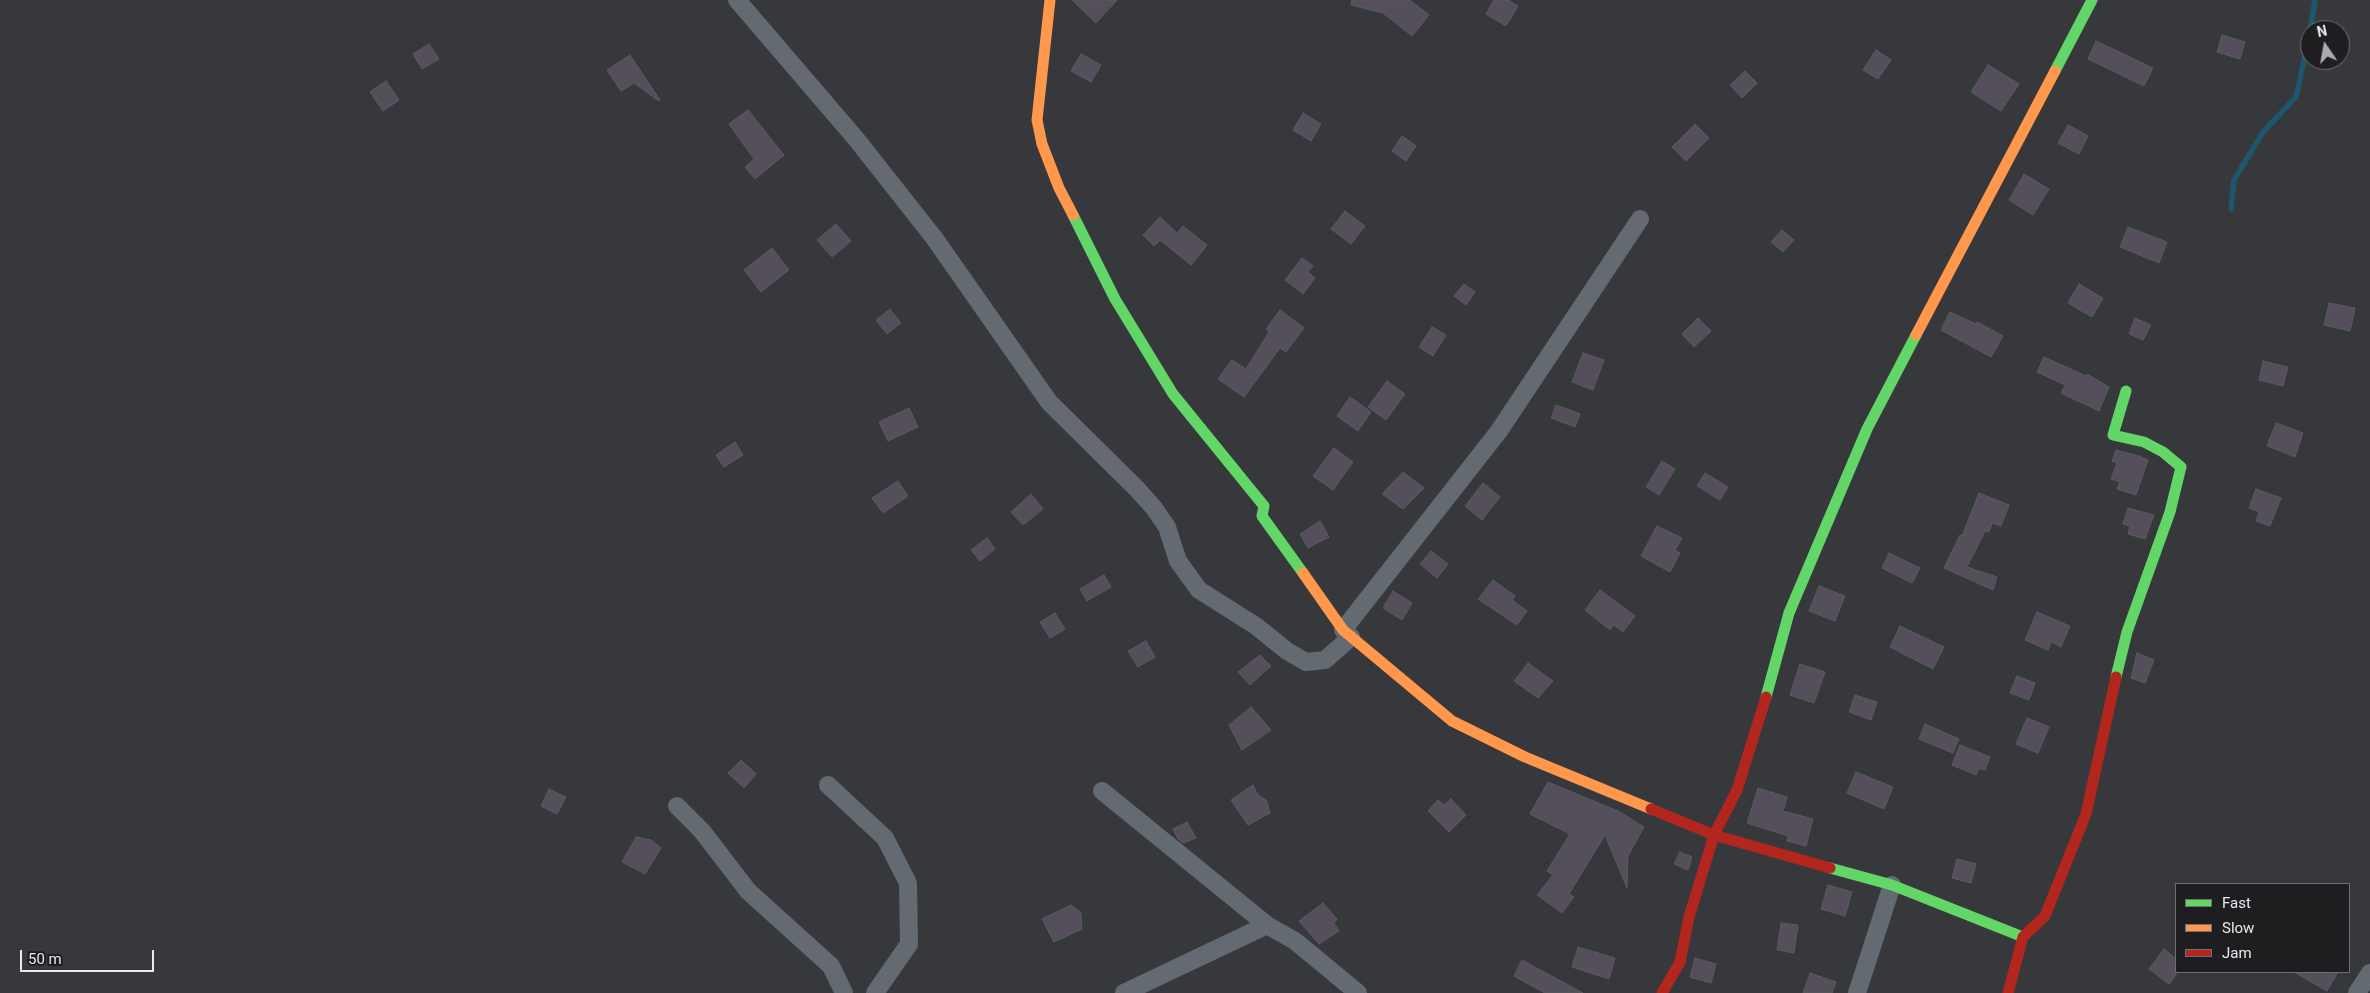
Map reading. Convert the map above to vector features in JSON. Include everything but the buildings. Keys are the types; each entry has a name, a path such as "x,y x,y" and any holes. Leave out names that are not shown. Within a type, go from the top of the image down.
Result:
{"street":[{"path":"737,0 857,140 935,239 1049,402 1138,489 1154,508 1167,528 1178,561 1199,590 1256,626 1287,652 1306,662 1325,660 1347,634 1499,431 1640,219"},
{"path":"1050,0 1037,120 1042,144 1059,188 1115,299 1173,394 1264,506 1262,516 1347,634 1452,721 1525,757 1714,835 1892,885 2023,937"},
{"path":"1662,993 1680,962 1689,917 1714,835 1737,790 1756,732 1790,613 1867,429 2092,0"},
{"path":"2008,993 2023,937 2045,916 2086,814 2099,748 2127,632 2170,512 2181,468 2162,452 2144,442 2113,435 2126,391"},
{"path":"828,785 885,838 908,883 909,944 875,993"},
{"path":"1102,791 1267,925 1295,941 1358,993"},
{"path":"677,806 702,831 748,891 831,966 844,993"},
{"path":"1857,993 1892,885"},
{"path":"1124,993 1267,925"},
{"path":"2357,993 2370,973"}],"waterway":[{"path":"2312,20 2315,0"},
{"path":"2231,209 2234,180 2263,132 2296,97 2302,70"}],"traffic: fast":[{"path":"2055,71 2092,0"},
{"path":"1073,215 1115,299 1173,394 1264,506 1262,516 1303,573"},
{"path":"1766,697 1789,613 1867,429 1916,335"},
{"path":"2116,677 2127,632 2170,512 2181,467 2163,452 2144,442 2113,435 2126,391"},
{"path":"1830,868 1892,885 2023,937"}],"traffic: slow":[{"path":"1050,0 1037,120 1042,144 1059,188 1073,215"},
{"path":"1916,335 2055,71"},
{"path":"1303,573 1343,630 1452,721 1525,757 1651,809"}],"traffic: jam":[{"path":"2008,993 2023,937 2045,916 2086,814 2116,677"},
{"path":"1662,993 1680,962 1689,917 1714,835 1737,790 1766,697"},
{"path":"1651,809 1714,835 1830,868"}]}
